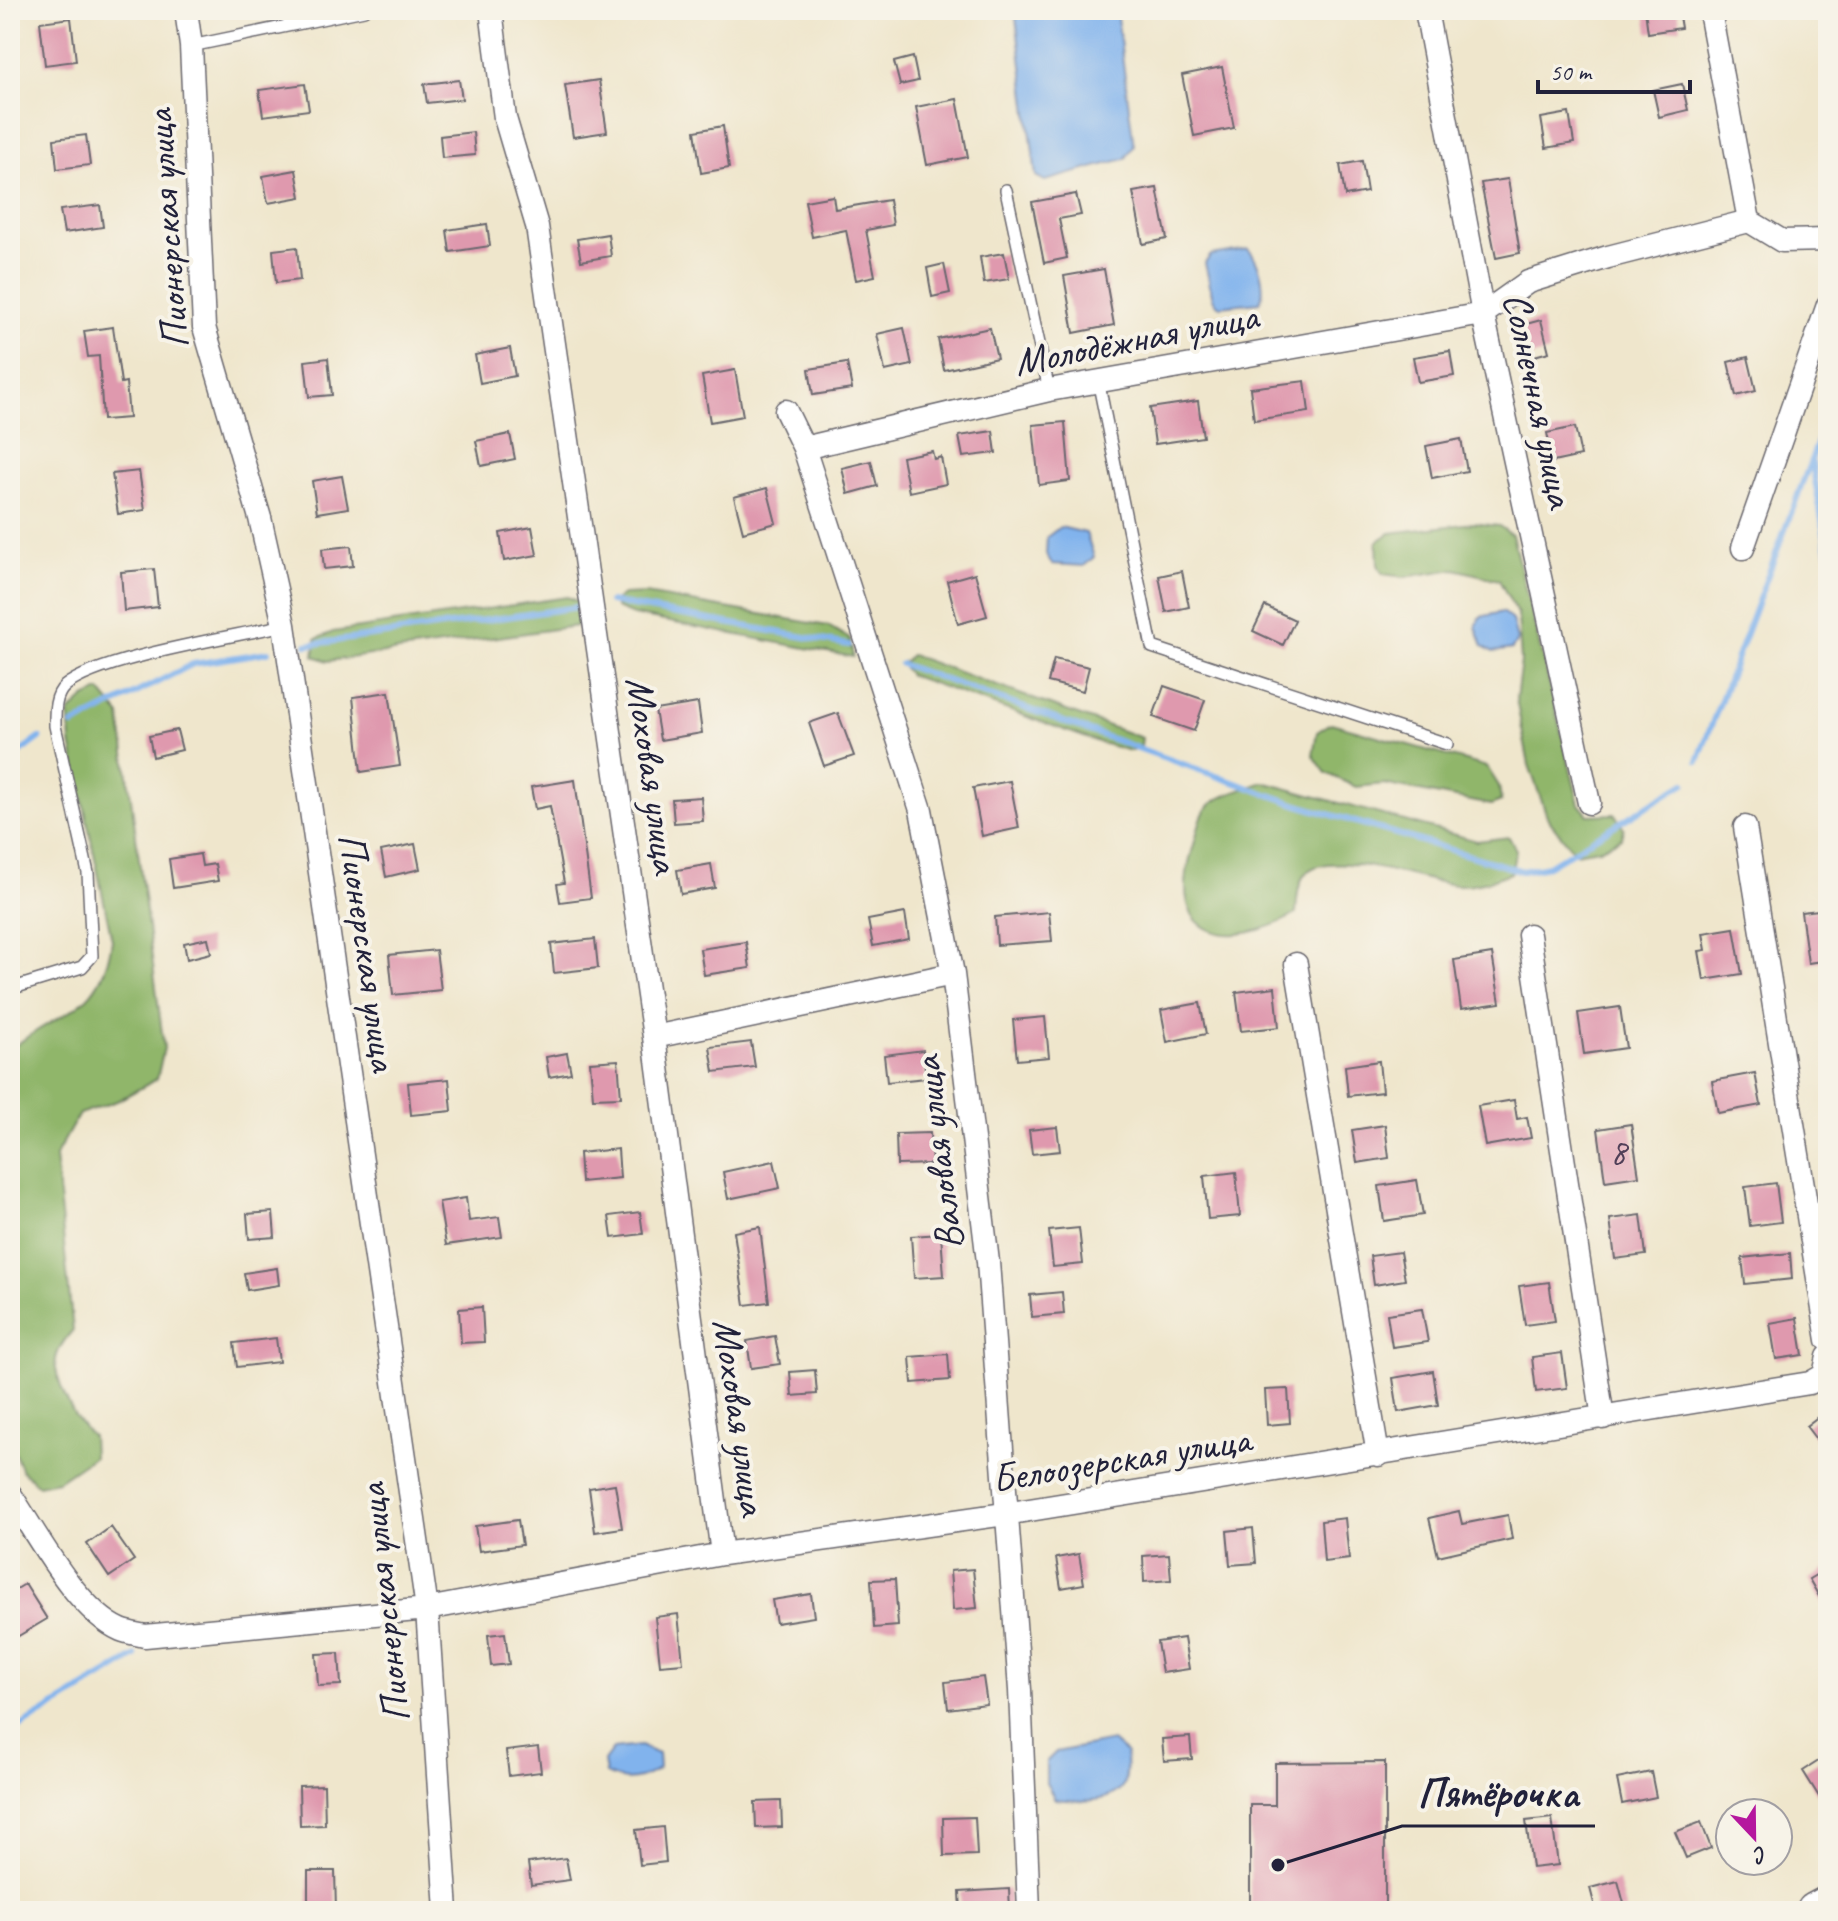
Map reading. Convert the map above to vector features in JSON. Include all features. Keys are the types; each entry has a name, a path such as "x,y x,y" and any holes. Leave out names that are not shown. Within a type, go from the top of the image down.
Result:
{"main road":[{"path":"1815,1911 1828,1904"}],"street":[{"name":"Пионерская улица","path":"186,10 191,46 204,327 260,518 284,625 427,1609 447,1911"},
{"name":"Моховая улица","path":"491,10 505,118 537,226 654,1037 722,1554"},
{"name":"Солнечная улица","path":"1426,10 1483,314 1589,803"},
{"path":"1711,17 1749,221"},
{"path":"1483,314 1528,282 1608,257 1749,221 1782,241 1828,240"},
{"path":"1743,548 1828,305"},
{"name":"Молодёжная улица","path":"804,448 1098,380 1483,314"},
{"name":"Валовая улица","path":"786,411 804,448 921,810 953,974 988,1262 1020,1690 1029,1911"},
{"path":"1745,827 1828,1340"},
{"path":"1529,935 1603,1418"},
{"path":"1296,964 1378,1455"},
{"path":"654,1037 953,974"},
{"name":"Белоозерская улица","path":"10,1494 77,1591 97,1613 121,1630 145,1636 427,1609 722,1554 1005,1514 1810,1383 1826,1366"}],"lane":[{"path":"191,46 364,10"},
{"path":"1006,190 1049,390"},
{"path":"1098,380 1152,647 1447,744"},
{"path":"10,989 82,967 92,956 88,873 55,726 54,704 64,687 116,663 284,625"}],"green space":[{"path":"1473,523 1499,526 1512,535 1579,804 1588,815 1615,814 1624,829 1622,838 1599,849 1575,853 1548,819 1529,765 1516,699 1521,661 1518,615 1499,580 1455,569 1405,577 1383,574 1378,565 1377,542 1390,533"},
{"path":"646,594 828,626 850,639 853,657 633,615 616,608 616,600 623,595"},
{"path":"567,597 577,601 583,611 576,626 328,661 314,656 316,639 333,632"},
{"path":"911,655 1142,738 1141,745 1130,751 1101,743 909,675 901,664"},
{"path":"100,691 120,715 164,1048 157,1079 117,1101 79,1114 55,1157 73,1330 58,1353 56,1369 70,1406 92,1436 93,1457 58,1481 38,1485 22,1471 10,1442 10,1050 88,997 106,965 112,940 71,743 69,713 85,698"},
{"path":"1331,723 1487,767 1499,786 1501,801 1491,805 1384,784 1356,787 1326,773 1313,755 1317,732"},
{"path":"1263,782 1477,841 1509,837 1516,850 1511,873 1478,883 1457,885 1378,868 1335,863 1318,866 1306,873 1301,882 1296,914 1248,933 1226,934 1208,929 1195,919 1187,902 1186,878 1200,821 1208,807 1219,799"}],"water":[{"path":"1015,10 1116,10 1134,146 1125,159 1045,181 1036,176"},
{"path":"1248,249 1261,274 1263,289 1260,302 1219,306 1213,299 1205,263 1211,255"},
{"path":"1060,527 1086,533 1094,557 1084,566 1052,564 1046,554 1047,537"},
{"path":"1502,612 1512,620 1517,640 1512,649 1493,652 1483,646 1476,627 1480,617"},
{"path":"1112,1741 1126,1753 1123,1785 1101,1799 1055,1799 1046,1783 1046,1762 1056,1752"},
{"path":"640,1746 658,1754 659,1768 633,1779 606,1774 604,1761 613,1749"}],"building":[{"path":"1645,10 1678,10 1681,28 1648,33"},
{"path":"71,18 76,61 45,65 40,22"},
{"path":"913,57 918,81 900,85 894,62"},
{"path":"1222,67 1234,128 1194,136 1182,75"},
{"path":"459,80 462,99 427,103 424,84"},
{"path":"599,80 607,132 573,137 565,85"},
{"path":"305,84 309,110 263,116 259,90"},
{"path":"1682,84 1688,110 1659,117 1653,90"},
{"path":"957,99 968,157 927,165 916,107"},
{"path":"1569,113 1574,143 1546,148 1541,118"},
{"path":"723,126 729,168 701,173 695,131"},
{"path":"473,132 475,155 442,158 440,136"},
{"path":"86,135 90,165 57,169 54,139"},
{"path":"1362,161 1367,192 1345,196 1340,165"},
{"path":"296,170 301,197 268,203 263,176"},
{"path":"1508,179 1520,253 1496,258 1481,183"},
{"path":"1157,188 1167,239 1143,244 1133,192"},
{"path":"1076,194 1081,215 1059,219 1067,258 1044,263 1032,202"},
{"path":"833,196 835,209 889,200 893,225 866,230 875,276 856,280 846,230 812,237 805,201"},
{"path":"100,205 103,227 64,233 60,210"},
{"path":"487,224 490,246 450,252 447,230"},
{"path":"608,234 611,256 581,261 577,239"},
{"path":"297,247 300,280 276,283 273,250"},
{"path":"1004,253 1009,279 984,283 980,257"},
{"path":"944,264 950,293 932,297 927,268"},
{"path":"1104,269 1114,325 1074,333 1064,276"},
{"path":"1541,320 1549,352 1523,359 1515,327"},
{"path":"113,327 121,383 126,382 129,418 103,420 99,356 88,357 84,331"},
{"path":"904,328 912,365 885,371 877,334"},
{"path":"990,328 997,358 944,370 938,339"},
{"path":"510,348 515,376 480,383 475,355"},
{"path":"1450,351 1454,376 1418,382 1413,357"},
{"path":"1748,357 1756,391 1736,396 1728,362"},
{"path":"328,358 332,395 309,397 305,361"},
{"path":"847,363 852,389 813,395 809,369"},
{"path":"735,370 743,416 710,422 702,376"},
{"path":"1305,381 1309,412 1254,420 1250,388"},
{"path":"1198,401 1203,437 1155,444 1150,408"},
{"path":"1065,422 1070,481 1039,485 1033,425"},
{"path":"1575,427 1581,456 1553,462 1547,433"},
{"path":"993,431 996,453 963,457 959,436"},
{"path":"510,434 515,459 481,466 476,441"},
{"path":"1461,439 1467,471 1432,478 1426,446"},
{"path":"932,451 934,459 941,457 946,484 909,492 902,457"},
{"path":"871,461 877,486 848,494 842,468"},
{"path":"139,471 145,510 118,514 112,474"},
{"path":"342,476 348,508 317,513 312,481"},
{"path":"767,488 776,523 743,532 734,497"},
{"path":"532,527 537,555 504,561 500,533"},
{"path":"351,546 353,566 324,569 322,549"},
{"path":"154,569 158,607 124,611 121,572"},
{"path":"1182,571 1189,607 1166,612 1159,576"},
{"path":"975,573 987,616 958,624 947,581"},
{"path":"1265,606 1295,620 1283,645 1253,631"},
{"path":"1054,659 1089,667 1083,691 1048,682"},
{"path":"1164,686 1205,700 1194,731 1153,717"},
{"path":"389,692 400,766 361,772 353,697"},
{"path":"698,703 702,733 660,740 655,710"},
{"path":"838,713 854,756 824,766 809,723"},
{"path":"177,730 182,750 153,757 149,736"},
{"path":"575,780 591,898 560,902 557,884 564,883 550,806 535,809 531,787"},
{"path":"1010,781 1019,828 982,836 973,788"},
{"path":"701,797 703,821 674,823 672,799"},
{"path":"415,844 420,869 386,877 381,851"},
{"path":"200,854 202,866 215,864 218,881 173,888 169,859"},
{"path":"711,864 715,888 681,894 677,870"},
{"path":"1828,909 1828,960 1808,963 1801,912"},
{"path":"1049,912 1052,941 997,945 995,917"},
{"path":"905,913 909,939 873,946 868,920"},
{"path":"1734,928 1742,974 1704,980 1699,951 1706,950 1703,933"},
{"path":"208,938 211,953 187,959 184,943"},
{"path":"595,939 598,968 554,973 551,944"},
{"path":"746,942 750,968 704,975 700,949"},
{"path":"436,950 441,990 393,995 389,955"},
{"path":"1492,954 1500,1003 1461,1009 1454,960"},
{"path":"1275,987 1279,1027 1241,1031 1236,992"},
{"path":"1200,1003 1206,1034 1167,1042 1161,1010"},
{"path":"1620,1007 1626,1048 1584,1054 1578,1013"},
{"path":"1045,1017 1049,1057 1017,1060 1013,1020"},
{"path":"751,1042 755,1067 714,1072 710,1047"},
{"path":"923,1050 926,1078 887,1082 884,1055"},
{"path":"567,1053 571,1073 549,1077 546,1057"},
{"path":"618,1060 621,1097 593,1098 590,1062"},
{"path":"1379,1061 1382,1092 1348,1096 1345,1066"},
{"path":"1755,1073 1761,1105 1718,1113 1712,1081"},
{"path":"449,1079 452,1111 411,1115 408,1083"},
{"path":"1514,1100 1517,1119 1527,1117 1531,1138 1485,1146 1478,1106"},
{"path":"1631,1124 1639,1176 1605,1181 1598,1129"},
{"path":"1385,1125 1389,1158 1357,1163 1352,1130"},
{"path":"1057,1127 1060,1151 1032,1154 1029,1130"},
{"path":"930,1133 932,1164 897,1165 896,1134"},
{"path":"618,1149 620,1178 581,1182 579,1153"},
{"path":"774,1161 780,1188 728,1199 723,1172"},
{"path":"1236,1172 1240,1216 1208,1219 1204,1176"},
{"path":"1417,1180 1423,1215 1384,1221 1379,1186"},
{"path":"1776,1183 1781,1222 1750,1226 1745,1187"},
{"path":"466,1198 469,1221 499,1217 502,1237 446,1245 439,1202"},
{"path":"273,1212 275,1237 249,1239 247,1214"},
{"path":"640,1212 643,1234 612,1238 609,1216"},
{"path":"1641,1215 1646,1255 1615,1259 1610,1219"},
{"path":"760,1227 769,1302 745,1305 734,1232"},
{"path":"1079,1228 1083,1264 1053,1267 1049,1231"},
{"path":"941,1234 944,1276 914,1278 911,1236"},
{"path":"1400,1252 1405,1280 1374,1285 1370,1256"},
{"path":"1790,1253 1792,1279 1745,1284 1742,1258"},
{"path":"277,1268 279,1285 247,1290 244,1273"},
{"path":"1549,1282 1555,1321 1525,1325 1519,1286"},
{"path":"1062,1292 1064,1314 1032,1317 1030,1295"},
{"path":"482,1307 484,1342 461,1343 459,1309"},
{"path":"1422,1309 1428,1342 1392,1347 1387,1314"},
{"path":"1797,1318 1803,1355 1776,1359 1770,1323"},
{"path":"775,1336 780,1364 751,1368 747,1341"},
{"path":"276,1338 279,1362 237,1367 234,1343"},
{"path":"1562,1353 1567,1388 1536,1392 1532,1357"},
{"path":"948,1354 950,1380 912,1383 910,1357"},
{"path":"815,1370 817,1394 792,1396 790,1372"},
{"path":"1433,1371 1438,1405 1398,1412 1393,1378"},
{"path":"1288,1389 1290,1423 1267,1425 1265,1390"},
{"path":"1828,1409 1828,1455 1806,1426"},
{"path":"615,1484 622,1528 595,1532 589,1488"},
{"path":"1459,1511 1462,1524 1508,1515 1512,1539 1438,1556 1429,1518"},
{"path":"1345,1518 1349,1559 1324,1562 1321,1521"},
{"path":"518,1520 522,1545 479,1551 475,1526"},
{"path":"111,1527 134,1560 109,1577 87,1544"},
{"path":"1253,1528 1256,1563 1230,1565 1227,1531"},
{"path":"1079,1554 1084,1584 1061,1588 1056,1558"},
{"path":"1169,1554 1171,1580 1144,1582 1143,1556"},
{"path":"1828,1568 1828,1612 1809,1579"},
{"path":"973,1569 977,1608 953,1610 950,1571"},
{"path":"895,1579 898,1626 874,1628 871,1580"},
{"path":"25,1584 47,1619 10,1641 10,1593"},
{"path":"811,1594 814,1617 776,1623 772,1600"},
{"path":"678,1614 683,1663 660,1665 655,1617"},
{"path":"505,1633 509,1664 491,1666 488,1635"},
{"path":"1184,1638 1189,1669 1162,1673 1157,1642"},
{"path":"339,1653 341,1685 318,1686 316,1654"},
{"path":"983,1677 987,1704 948,1709 945,1682"},
{"path":"1190,1737 1192,1759 1164,1761 1162,1739"},
{"path":"538,1747 541,1772 509,1776 506,1751"},
{"path":"1828,1755 1828,1811 1803,1771"},
{"path":"1385,1762 1385,1911 1250,1911 1250,1805 1275,1805 1275,1763"},
{"path":"1651,1772 1656,1797 1622,1804 1617,1779"},
{"path":"324,1785 325,1825 300,1826 299,1786"},
{"path":"781,1801 782,1827 756,1828 755,1802"},
{"path":"975,1817 977,1855 944,1856 943,1818"},
{"path":"1552,1818 1558,1865 1532,1868 1526,1821"},
{"path":"1701,1822 1711,1848 1686,1858 1675,1832"},
{"path":"663,1827 666,1862 640,1865 636,1830"},
{"path":"566,1858 570,1880 531,1885 528,1863"},
{"path":"308,1871 335,1871 336,1911 308,1911"},
{"path":"1618,1881 1626,1911 1596,1911 1590,1888"},
{"path":"1009,1889 1010,1911 961,1911 960,1892"}],"waterway":[{"path":"1698,761 1828,415"},
{"path":"1812,463 1828,554"},
{"path":"610,602 849,645"},
{"path":"307,645 578,607"},
{"path":"73,725 193,664 268,652"},
{"path":"901,664 1298,805 1522,871 1548,866 1685,783"},
{"path":"10,760 40,738"},
{"path":"10,1733 136,1656"}],"place":[{"name":"Пятёрочка","path":"1278,1865"}]}
